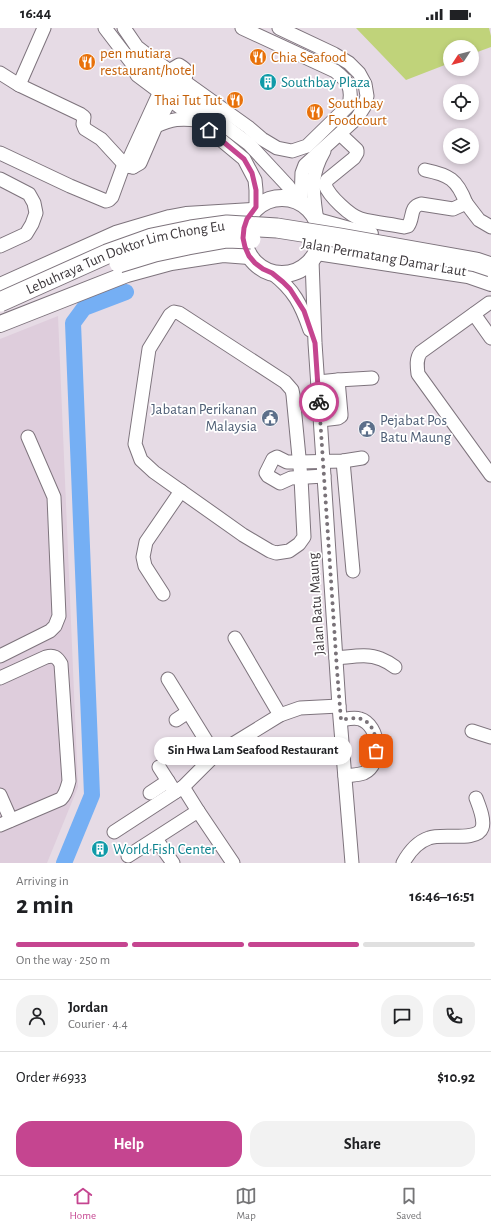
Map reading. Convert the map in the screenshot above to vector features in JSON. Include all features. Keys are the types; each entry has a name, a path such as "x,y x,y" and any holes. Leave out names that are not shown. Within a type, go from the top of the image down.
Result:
{"highway":[{"name":"Lebuhraya Tun Doktor Lim Chong Eu","path":"0,302 107,254 152,238 191,230 227,225 277,233"},
{"name":"Jalan Permatang Damar Laut","path":"277,233 340,238 476,262 491,267"},
{"name":"Jalan Permatang Damar Laut","path":"277,233 346,249 420,262 491,277"},
{"name":"Lebuhraya Tun Doktor Lim Chong Eu","path":"0,311 112,266 155,252 227,238 277,233"}],"main road":[{"path":"278,197 290,198 300,202 311,210 320,231 320,242 314,256 303,268 293,273 272,273 259,266 249,256 243,238 244,228 247,219 254,209 266,200 278,197"},
{"path":"0,286 116,234 186,215 254,209"},
{"path":"317,221 353,231 491,258"},
{"path":"136,228 157,230 168,240 168,254 156,266"},
{"path":"0,324 127,274 156,266 171,262 223,254 249,256"},
{"path":"314,256 468,275 491,283"}],"street":[{"path":"20,85 44,28"},
{"path":"105,28 134,66 140,65 248,127 262,139 277,148 292,151 307,146 349,105 351,97 347,82 335,71 269,34 242,28"},
{"path":"124,28 137,46 171,84 197,120 244,159 255,180 256,190 254,209"},
{"path":"279,28 334,54 349,63 359,73 365,84 367,96 364,107 357,118 305,165 302,173 300,202"},
{"path":"0,73 20,85 80,114 84,117 83,124 85,129 101,139 129,165"},
{"path":"129,165 140,163 156,126 171,84"},
{"path":"0,153 70,186 106,201 109,200 129,165 130,157 171,84"},
{"path":"171,84 249,144 288,186 300,202"},
{"path":"156,126 169,120 183,118 197,120"},
{"path":"340,134 357,150 357,153 354,158 327,180 325,185 330,194 359,219 404,227 408,226 410,223 413,208 416,205 421,204 453,209 466,203"},
{"path":"317,221 313,183 316,166 326,146"},
{"path":"425,170 450,178 463,194 466,203 473,214 479,220 491,227"},
{"path":"0,179 29,194 34,202 36,213 26,234 0,246"},
{"name":"Jalan Batu Maung","path":"314,256 315,343 336,658 352,863"},
{"name":"Jalan Batu Maung","path":"272,273 283,282 296,297 304,311 315,343"},
{"path":"491,303 421,352 418,356 417,369 418,374 491,475"},
{"path":"174,312 179,313 289,386 293,396 299,462 304,537 294,549 284,553 276,553 265,549 243,535 180,491 140,460 135,444 149,349 170,315 174,312"},
{"path":"474,314 491,338"},
{"path":"318,382 372,378"},
{"path":"321,420 338,418 341,416 338,380"},
{"path":"0,656 50,631 55,626 59,616 54,497 28,437"},
{"path":"324,476 291,478 280,483 268,476 266,473 273,459 277,456 288,462 343,461 362,458"},
{"path":"343,461 353,571"},
{"path":"162,594 145,566 143,557 146,542 180,491"},
{"path":"235,638 280,715"},
{"path":"336,658 364,655 381,659 395,667"},
{"path":"0,678 46,657 52,656 58,658 61,664 69,781 66,792 61,799 6,823 0,795"},
{"path":"168,680 215,755"},
{"path":"114,832 176,787 215,755 280,715 300,708 340,706"},
{"path":"176,720 188,712"},
{"path":"341,720 357,718 365,721 373,730 376,736 377,744 374,761 367,771 345,776"},
{"path":"472,731 491,737"},
{"path":"159,767 198,811 233,863"},
{"path":"150,793 176,787"},
{"path":"403,863 413,848 420,842 429,838 439,836 470,836 476,835 480,832 483,822 476,798"},
{"path":"128,856 198,811"},
{"path":"156,839 173,863"}],"shaded area":[{"path":"58,316 78,787 47,863 0,863 0,339"}],"green space":[{"path":"356,28 489,28 491,47 479,51 479,40 443,40 443,66 406,80"}],"waterway":[{"path":"64,863 92,795 73,323 84,308 126,292"}],"way so far":[{"path":"319,402 341,720 357,718 365,721 376,736 376,751"}],"place":[{"name":"Chia Seafood","path":"258,57"},
{"name":"pen mutiara restaurant/hotel","path":"87,62"},
{"name":"Southbay Plaza","path":"268,82"},
{"name":"Thai Tut Tut","path":"235,100"},
{"name":"Southbay Foodcourt","path":"315,112"},
{"name":"Jabatan Perikanan Malaysia","path":"270,418"},
{"name":"Pejabat Pos Batu Maung","path":"367,429"},
{"name":"Sin Hwa Lam Seafood Restaurant","path":"376,751"},
{"name":"World Fish Center","path":"100,849"}],"route":[{"path":"209,130 244,159 255,180 256,207 247,219 244,228 243,238 245,247 249,256 255,263 272,273 290,289 304,311 315,343 319,402"}]}
